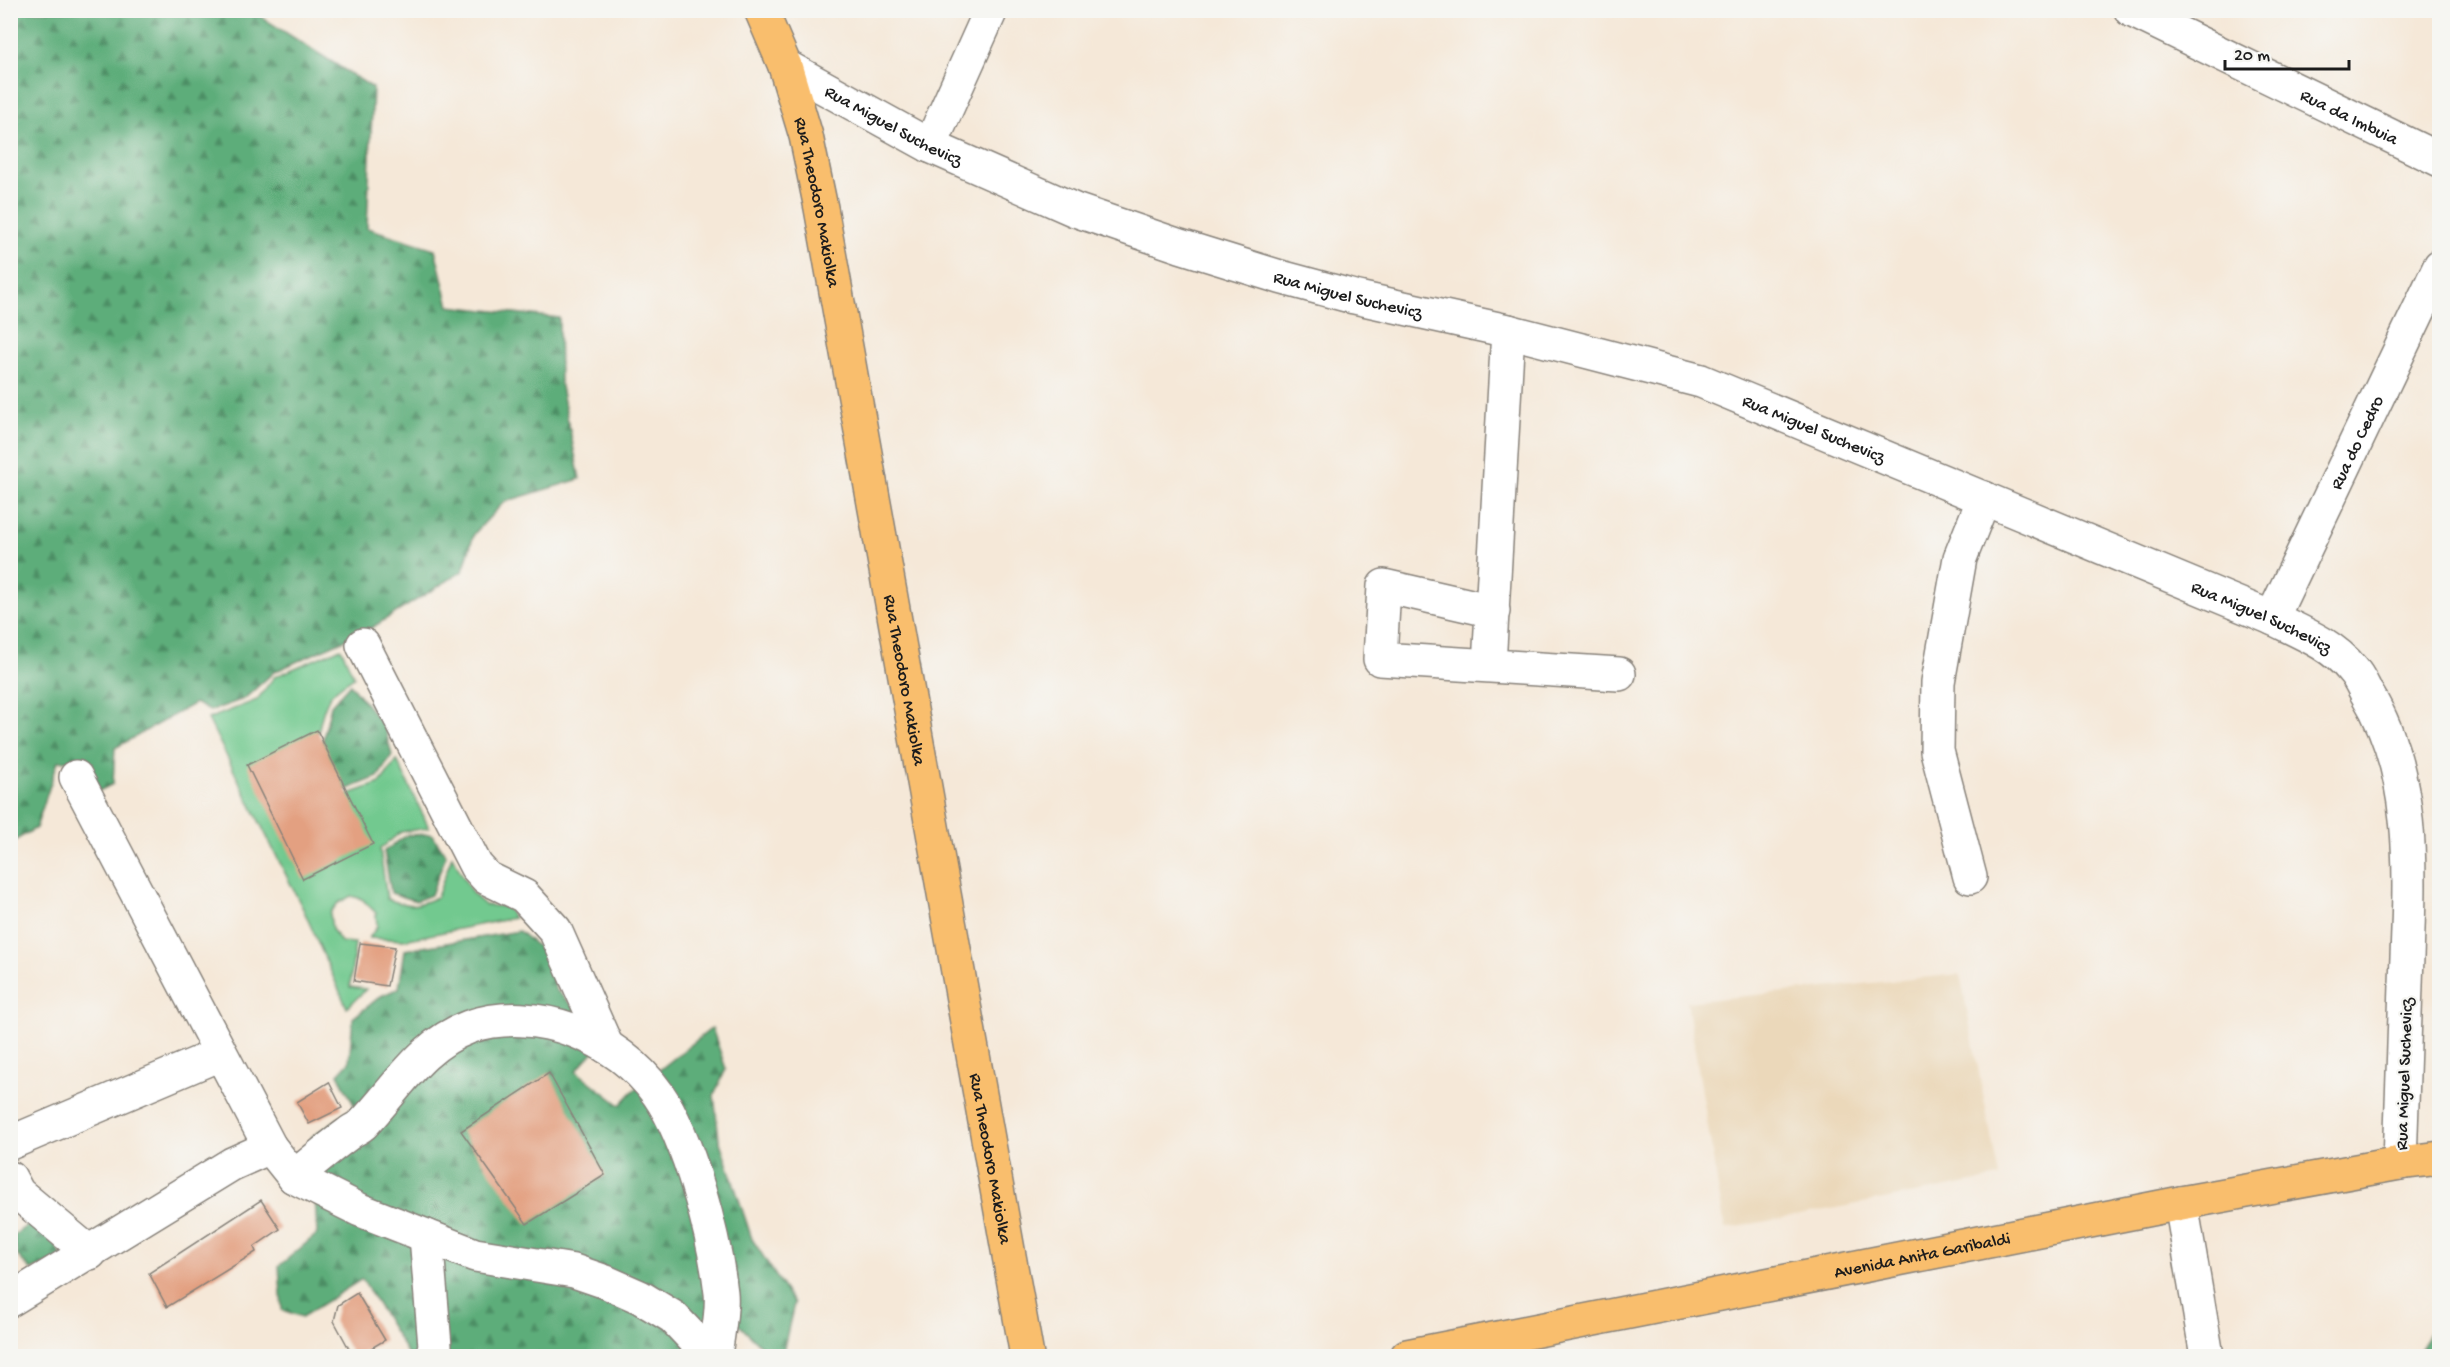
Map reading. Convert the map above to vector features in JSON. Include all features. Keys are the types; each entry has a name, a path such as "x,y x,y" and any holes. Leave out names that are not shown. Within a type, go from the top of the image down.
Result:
{"main road":[{"name":"Rua Theodoro Makiolka","path":"760,10 785,66 806,136 821,208 1027,1356"},
{"name":"Avenida Anita Garibaldi","path":"1407,1356 2181,1203 2439,1158"}],"street":[{"path":"930,146 991,10"},
{"name":"Rua da Imbuia","path":"2131,10 2439,160"},
{"name":"Rua Miguel Suchevicz","path":"785,66 930,146 1075,210 1180,246 1343,294 1508,331 1701,381 2272,618 2322,643 2352,668 2374,704 2389,736 2400,780 2408,834 2409,895 2400,1163"},
{"name":"Rua do Cedro","path":"2272,618 2439,266"},
{"path":"1489,665 1508,331"},
{"path":"1970,877 1937,752 1938,682 1960,558 1984,498"},
{"path":"1493,611 1384,586 1380,659 1619,674"},
{"path":"363,645 476,866 487,878 524,896 555,930 607,1047"},
{"path":"76,777 270,1148 294,1177 360,1210 476,1255 563,1269 606,1282 640,1297 673,1317 710,1356"},
{"path":"294,1177 362,1124 409,1068 441,1040 470,1027 503,1019 551,1023 579,1032 607,1047 636,1069 658,1094 678,1132 700,1198 721,1295 715,1356"},
{"path":"10,1143 220,1054"},
{"path":"10,1300 232,1164 270,1148"},
{"path":"10,1178 18,1194 90,1253"},
{"path":"2181,1203 2207,1356"},
{"path":"426,1236 435,1346 432,1356"}],"shaded area":[{"path":"1960,974 1999,1177 1725,1229 1687,1002"}],"green space":[{"path":"10,11 252,11 373,88 367,228 435,249 449,306 559,318 560,382 580,479 504,502 474,534 463,571 373,627 274,672 244,699 210,711 195,703 115,748 113,784 99,791 90,760 58,761 36,828 11,843"},
{"path":"341,648 354,677 334,692 325,707 319,728 311,782 339,796 349,794 380,783 397,760 429,828 401,832 380,849 387,899 412,905 437,897 452,856 472,893 485,905 506,907 514,918 404,940 369,938 377,927 376,913 362,899 351,896 338,903 330,913 332,929 341,942 355,943 350,987 366,989 347,1008 304,911 208,719 257,700 274,677"},
{"path":"350,684 385,728 392,755 378,777 343,791 322,743 331,705"},
{"path":"432,834 446,855 431,895 416,901 391,893 384,851 407,835"},
{"path":"519,931 553,964 555,989 581,1014 595,1050 576,1071 620,1105 633,1091 712,1028 726,1069 714,1095 719,1139 752,1239 794,1304 782,1356 771,1356 735,1321 708,1356 409,1356 362,1279 302,1317 282,1310 279,1266 317,1234 312,1137 355,1107 338,1074 349,1062 353,1018 381,996 399,988 405,950"},
{"path":"32,1222 48,1232 63,1258 31,1270 17,1255 14,1235"},
{"path":"2439,1314 2439,1356 2415,1356 2438,1319"}],"building":[{"path":"317,730 373,844 303,879 247,765"},
{"path":"360,943 395,947 387,986 354,981"},
{"path":"549,1073 605,1175 527,1224 461,1131"},
{"path":"329,1082 342,1108 309,1124 297,1102"},
{"path":"261,1200 280,1229 254,1247 256,1252 167,1307 149,1273"},
{"path":"357,1293 385,1340 358,1356 353,1356 334,1321 338,1305"}]}
